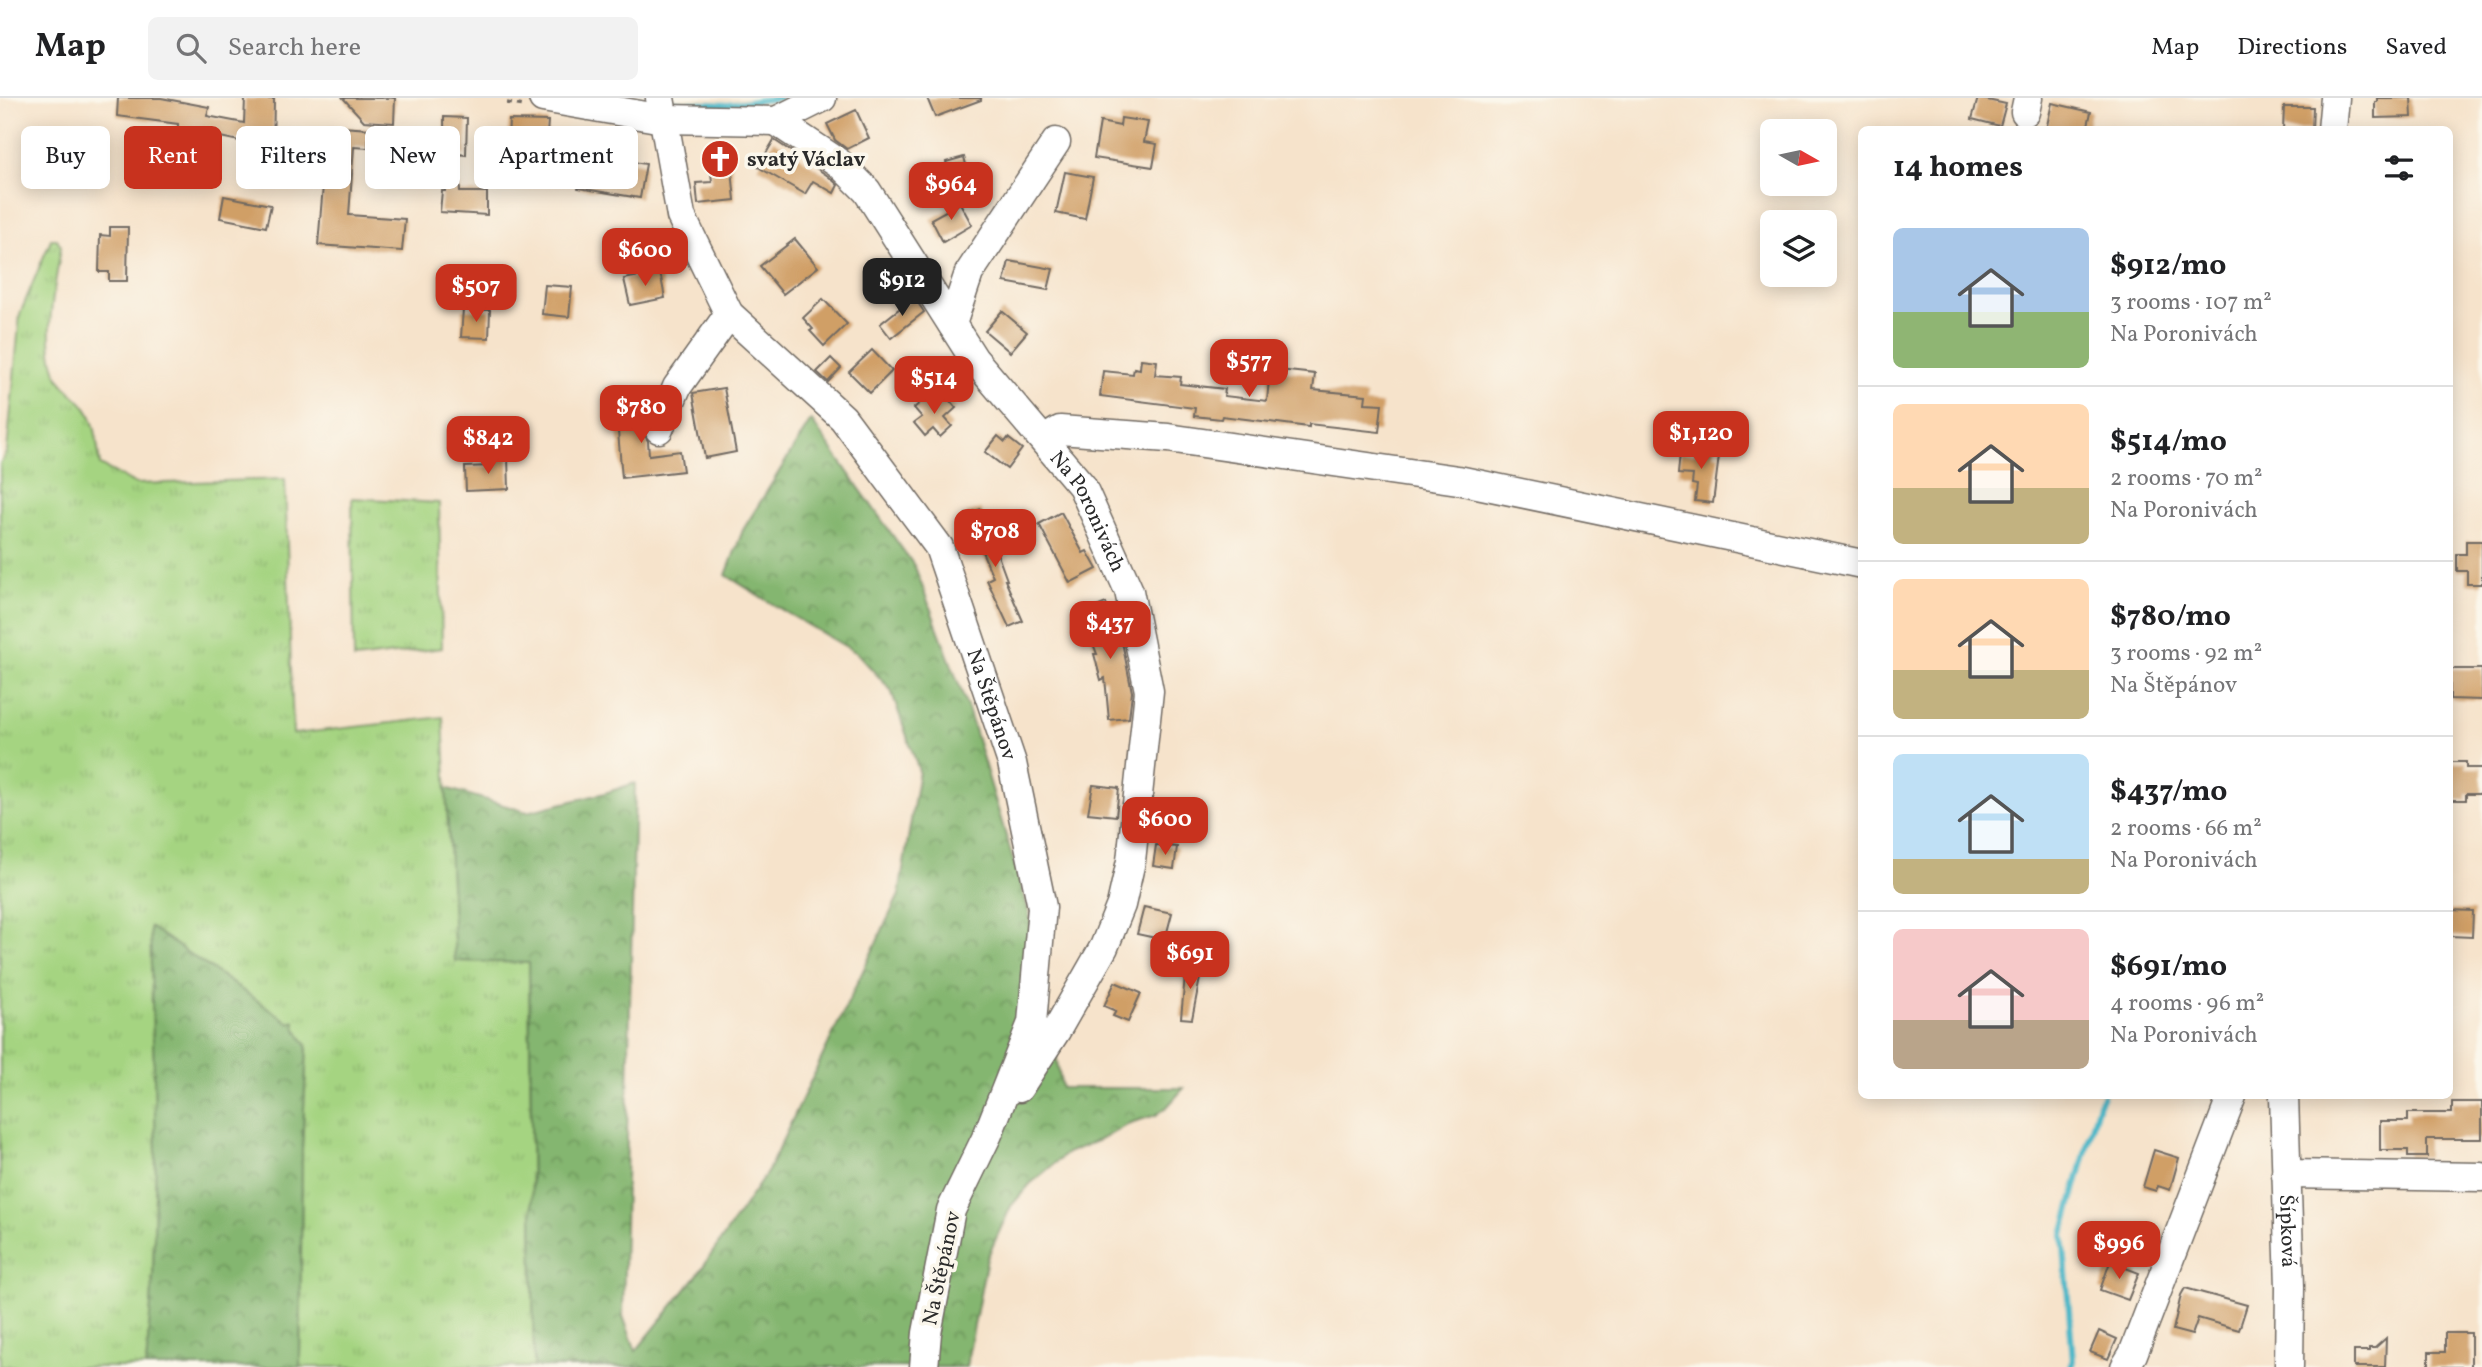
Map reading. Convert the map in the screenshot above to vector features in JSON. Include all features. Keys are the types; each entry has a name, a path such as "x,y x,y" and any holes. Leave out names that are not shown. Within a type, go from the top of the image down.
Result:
{"street":[{"path":"543,98 776,121 822,98"},
{"path":"2332,126 2336,98"},
{"name":"Na Štěpánov","path":"662,108 681,216 729,314 844,418 939,547 1012,763 1042,907 1031,1023 988,1134 951,1210 927,1333 924,1367"},
{"name":"Na Poronivách","path":"776,121 839,163 867,191 974,359 1082,485 1129,591 1149,691 1131,861 1121,905 1104,947 1056,1031 988,1134"},
{"path":"952,324 969,273 1056,142"},
{"path":"659,429 677,387 729,314"},
{"path":"1044,440 1060,430 1168,438 1444,478 1858,563"},
{"path":"2125,1367 2133,1354 2231,1099"},
{"name":"Šípková","path":"2284,1099 2290,1287 2288,1367"},
{"path":"2286,1174 2482,1177"}],"green space":[{"path":"51,239 57,239 61,246 51,311 52,360 59,379 91,416 100,465 136,484 285,479 293,734 443,717 455,961 529,962 534,1367 300,1367 302,1150 307,1046 290,1023 151,928 156,1152 153,1278 146,1367 0,1367 0,464 7,451 20,314"},
{"path":"811,420 915,567 968,709 1029,913 1062,1088 1184,1088 1156,1115 1130,1123 1104,1138 1067,1153 1030,1184 1011,1206 987,1258 966,1367 534,1367 529,963 455,961 446,788 527,812 635,783 623,1316 636,1351 698,1274 768,1171 899,895 919,771 891,690 857,653 726,575 743,530"},
{"path":"352,498 439,503 442,648 354,659"},
{"path":"150,927 290,1023 295,1021 295,1027 307,1046 302,1150 300,1367 146,1367 153,1278 156,1152"}],"building":[{"path":"118,98 161,98 209,107 207,116 244,123 245,99 274,99 273,126 236,126 236,140 222,137 222,126 178,126 117,116"},
{"path":"343,98 395,98 394,123 364,121"},
{"path":"927,98 981,98 981,100 935,117"},
{"path":"1978,98 2006,104 2000,126 1972,119"},
{"path":"2377,98 2411,98 2412,117 2375,118"},
{"path":"2052,103 2091,112 2088,126 2047,126"},
{"path":"2284,107 2313,107 2312,126 2283,126"},
{"path":"856,110 869,138 847,149 835,140 827,124"},
{"path":"444,117 467,118 466,155 460,154 460,126 444,126"},
{"path":"1121,118 1148,122 1144,142 1157,144 1153,167 1094,158 1100,122 1120,126"},
{"path":"509,120 548,121 548,126 509,126"},
{"path":"351,128 365,129 365,148 354,147 351,188"},
{"path":"774,140 828,176 838,185 834,193 813,181 805,194 758,167"},
{"path":"730,151 735,200 698,204 696,183 712,182 709,153"},
{"path":"964,157 969,176 951,181 946,162"},
{"path":"638,163 646,164 640,198 584,189 638,189"},
{"path":"1065,172 1093,177 1085,219 1056,213"},
{"path":"323,189 351,189 349,215 405,219 402,251 318,245"},
{"path":"460,189 460,192 487,192 487,215 440,212 442,191"},
{"path":"224,196 271,205 266,227 220,218"},
{"path":"960,203 972,225 943,242 931,219"},
{"path":"110,227 128,227 127,281 109,281 109,272 99,272 100,235 110,236"},
{"path":"795,239 818,267 783,294 760,266"},
{"path":"1009,261 1053,269 1048,290 1004,282"},
{"path":"660,272 665,298 630,305 624,279"},
{"path":"545,285 572,287 569,317 542,314"},
{"path":"914,297 924,312 891,338 880,324"},
{"path":"823,299 847,324 824,346 810,331 813,329 803,318"},
{"path":"463,309 490,310 489,338 461,337"},
{"path":"1002,311 1027,332 1010,352 985,331"},
{"path":"872,350 892,371 870,393 849,372"},
{"path":"831,358 841,368 828,382 817,372"},
{"path":"1141,359 1157,361 1155,375 1181,377 1180,384 1225,389 1224,396 1267,401 1270,369 1315,374 1313,390 1366,395 1365,403 1382,404 1379,432 1309,424 1309,427 1222,416 1221,419 1194,416 1195,408 1100,396 1103,371 1133,374 1134,368 1140,369"},
{"path":"724,388 736,452 705,458 693,393"},
{"path":"945,395 956,408 945,418 952,426 940,437 933,429 925,436 914,423 922,417 914,408 927,397 934,405"},
{"path":"644,398 645,410 649,409 642,430 648,441 649,455 680,451 683,471 622,478 617,420 623,419 621,400"},
{"path":"998,436 1005,442 1008,438 1022,449 1007,469 985,452"},
{"path":"1696,444 1715,446 1714,455 1719,456 1713,503 1695,501 1697,485 1692,484 1693,475 1678,474 1680,453 1695,454"},
{"path":"508,458 509,489 466,491 465,467 491,466 491,459"},
{"path":"981,509 1005,580 1023,621 1009,627 987,580 993,577 966,514"},
{"path":"1061,512 1083,553 1087,551 1097,569 1070,583 1039,524"},
{"path":"2466,541 2482,541 2482,584 2467,584 2467,571 2457,571 2457,554 2466,554"},
{"path":"1106,603 1123,647 1132,692 1129,718 1109,720 1105,678 1101,680 1094,654 1097,654 1081,613"},
{"path":"2453,669 2482,669 2482,700 2453,699"},
{"path":"2453,762 2466,762 2466,768 2482,768 2482,794 2466,794 2466,800 2453,800"},
{"path":"1093,785 1119,788 1116,816 1088,813"},
{"path":"1156,845 1177,847 1174,869 1153,866"},
{"path":"1144,907 1172,913 1165,940 1137,934"},
{"path":"2453,910 2473,911 2472,937 2453,936"},
{"path":"1186,966 1202,968 1192,1019 1181,1018"},
{"path":"1115,982 1141,993 1128,1022 1113,1016 1116,1011 1104,1006"},
{"path":"2452,1102 2482,1102 2482,1139 2427,1139 2427,1157 2408,1157 2408,1150 2380,1150 2380,1121 2408,1121 2408,1113 2452,1113"},
{"path":"2154,1150 2179,1158 2170,1190 2158,1186 2156,1191 2143,1187"},
{"path":"2110,1262 2139,1273 2128,1300 2100,1290"},
{"path":"2185,1288 2247,1305 2239,1330 2198,1318 2192,1335 2173,1330"},
{"path":"2099,1331 2117,1339 2108,1359 2090,1352"},
{"path":"2445,1333 2471,1333 2471,1367 2429,1367 2429,1352 2445,1352"},
{"path":"2386,1338 2385,1367 2354,1367 2354,1351 2369,1351 2369,1348 2375,1348"}],"waterway":[{"path":"667,102 727,105 779,98"},
{"path":"2071,1367 2073,1361 2063,1234 2101,1099"}],"place":[{"name":"svatý Václav","path":"720,159"}]}
